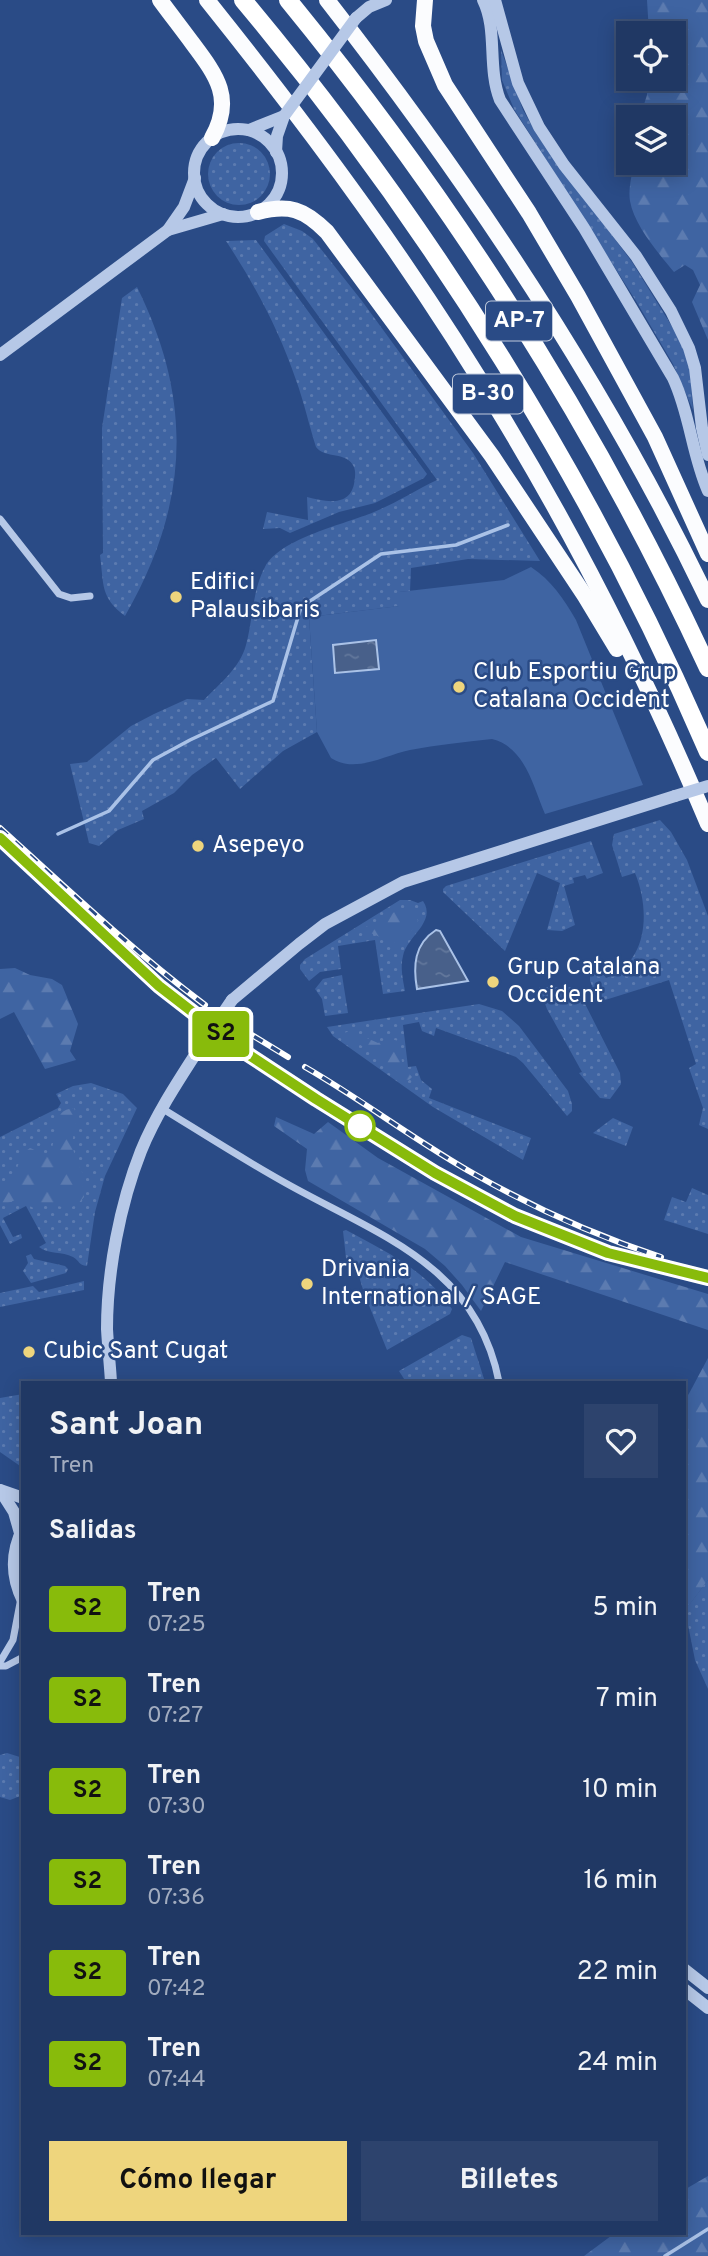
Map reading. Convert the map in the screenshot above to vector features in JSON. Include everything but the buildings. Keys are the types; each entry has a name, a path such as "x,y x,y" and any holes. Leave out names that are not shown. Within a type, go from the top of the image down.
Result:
{"highway":[{"path":"160,0 208,64 221,88 223,111 221,122 212,138"},
{"name":"B-30","path":"207,0 269,77 384,235 506,422 596,584 708,824"},
{"name":"AP-7","path":"243,0 362,152 438,261 504,365 566,469 620,568 708,752"},
{"name":"AP-7","path":"288,0 388,129 494,282 621,496 708,668"},
{"path":"327,0 441,151 534,290 622,436 708,600"},
{"path":"425,0 423,26 426,41 445,85 529,213 585,308 655,436 708,554"},
{"name":"B-30","path":"258,212 276,207 307,215 338,244 492,456 586,596 698,799"}],"street":[{"path":"356,18 358,0"},
{"path":"168,230 223,214 243,216 258,212 271,202 280,184 281,167 276,152 277,136 284,116 356,18 369,7 386,0"},
{"path":"483,0 489,16 493,77 500,100 584,228 673,378 684,404 708,491"},
{"path":"495,0 518,83 539,127 564,166 636,256 671,311 690,348 708,455"},
{"path":"249,131 284,116"},
{"path":"0,355 168,230 184,207 195,178 198,156 212,138 227,130 249,131 263,137 276,152"},
{"path":"195,178 205,201 223,214"},
{"path":"0,519 59,594 71,598 90,596"},
{"path":"111,1381 107,1329 111,1268 126,1198 141,1151 163,1109 232,1000 325,924 403,882 708,786"},
{"path":"163,1109 282,1181 406,1247 432,1267 451,1284 474,1314 487,1340 499,1381"},
{"path":"0,1490 21,1497"},
{"path":"0,1490 14,1511 21,1530 13,1561 15,1580 21,1596"},
{"path":"21,1604 13,1640 0,1664 6,1666 21,1658"},
{"path":"686,1971 708,1988"},
{"path":"686,1991 708,2008"}],"green space":[{"path":"647,0 708,0 708,340 692,302 700,285 693,270 685,265 674,272 636,220 630,201 632,175 686,175 686,105 644,105 647,91 686,91 686,21 648,21"},
{"path":"501,50 523,110 537,135 632,262 681,341 690,370 693,410 673,364 636,301 514,109 502,80"},
{"path":"239,143 261,152 270,174 261,196 239,205 217,196 208,174 217,152"},
{"path":"284,224 313,239 362,301 473,453 540,561 468,559 411,568 410,591 399,592 400,606 309,617 317,732 283,751 240,789 216,758 192,775 174,793 142,811 144,819 118,830 99,846 89,843 70,764 87,762 131,726 154,714 187,699 204,700 222,682 243,653 265,567 284,548 315,533 390,505 437,480 264,241 265,236"},
{"path":"256,240 427,474 375,503 339,512 290,533 280,528 263,529 267,512 308,520 307,497 335,501 347,497 351,492 355,471 351,462 320,451 316,447 299,388 282,343 256,291 226,241"},
{"path":"137,287 168,371 175,412 176,453 172,493 162,534 146,575 125,616 107,596 102,575 102,428 122,298"},
{"name":"Club Esportiu Grup Catalana Occident","path":"531,567 557,590 576,620 643,785 545,814 532,780 520,759 513,750 492,739 410,750 360,764 331,758 317,732 309,617 399,606 399,592 504,580"},
{"path":"660,820 671,832 687,860 708,916 708,1129 699,1125 703,1108 689,1068 696,1064 669,980 602,1001 598,1000 590,981 590,974 599,967 606,978 631,960 642,933 644,918 640,887 635,873 622,877 612,845 614,834"},
{"path":"591,841 603,873 587,879 585,875 573,878 574,883 564,886 575,925 562,931 547,930 560,883 537,873 505,951 443,892 446,886"},
{"path":"400,900 418,903 423,901 426,909 424,922 403,956 405,991 383,994 375,940 338,946 341,969 320,972 309,981 300,969 305,959"},
{"path":"410,908 418,921 399,943 364,931 366,927 400,909"},
{"path":"15,968 30,975 52,979 62,985 78,1024 70,1051 76,1060 45,1069 14,1012 0,1019 0,969"},
{"path":"342,975 348,1013 325,1016 322,999 315,989 323,979"},
{"path":"539,987 570,987 580,994 620,1073 621,1084 610,1099 600,1098 579,1073 582,1072 547,1009"},
{"path":"479,1004 502,1011 519,1026 568,1091 572,1111 567,1116 516,1057 436,1028 434,1036 422,1031 419,1022 403,1025 408,1067 416,1066 421,1080 432,1089 429,1098 531,1138 523,1160 433,1107 333,1036 327,1027"},
{"path":"351,1031 378,1043 389,1038 398,1041 403,1067 412,1077 408,1081 401,1079 374,1054 358,1044 342,1039 339,1034"},
{"path":"91,1083 123,1094 137,1108 105,1176 95,1212 87,1266 69,1255 39,1247 46,1243 26,1206 3,1218 13,1237 21,1234 22,1238 10,1244 0,1225 0,1137 58,1108 61,1103 56,1094 73,1086"},
{"path":"74,1108 76,1118 73,1148 85,1180 82,1189 84,1197 68,1208 50,1203 35,1209 18,1199 0,1206 0,1188 13,1180 22,1154 30,1148 45,1154 51,1151 58,1118 61,1113"},
{"path":"276,1117 314,1134 328,1122 378,1158 521,1237 708,1294 708,1330 505,1262 481,1311 445,1266 425,1249 308,1181 305,1170 307,1149 274,1126"},
{"path":"613,1118 633,1127 626,1146 593,1133"},
{"path":"692,1188 708,1195 708,1234 664,1220 672,1197 686,1202"},
{"path":"346,1230 390,1254 430,1283 452,1309 450,1314 387,1350 356,1266 347,1267 343,1231"},
{"path":"31,1254 34,1259 68,1269 66,1273 31,1283 23,1271 28,1263 26,1256"},
{"path":"84,1281 84,1290 0,1307 0,1293 33,1286 39,1292"},
{"path":"462,1335 471,1338 485,1381 405,1381 399,1371"},
{"path":"708,1358 708,1580 686,1609 686,1399"},
{"path":"21,1394 21,1467 0,1452 0,1398"},
{"path":"708,1580 708,1689 695,1660 686,1609"},
{"path":"7,1753 21,1757 21,1796 10,1800 0,1797 0,1755"},
{"path":"708,2176 708,2256 584,2256 612,2235 686,2235 686,2189"}],"water":[{"path":"376,640 379,669 335,673 333,645"},
{"path":"436,930 440,931 468,981 417,989 415,964 419,949"}],"waterway":[{"path":"58,834 109,811 153,760 273,701 301,607 381,554 456,545 508,525"},
{"path":"665,2256 708,2229"}],"railway":[{"path":"0,828 126,941 205,1005"},
{"path":"107,939 197,1017"},
{"path":"237,1026 288,1057"},
{"path":"228,1039 277,1075"},
{"path":"305,1067 454,1162 499,1187 590,1231 661,1257"},
{"path":"293,1085 429,1171 514,1216 609,1252 708,1278"}],"train":[{"name":"S2","path":"0,838 159,986 197,1017 285,1080 435,1173 515,1216 608,1253 708,1278"}],"place":[{"name":"Edifici Palausibaris","path":"176,597"},
{"name":"Club Esportiu Grup Catalana Occident","path":"459,687"},
{"name":"Asepeyo","path":"198,846"},
{"name":"Grup Catalana Occident","path":"493,982"},
{"name":"Drivania International / SAGE","path":"307,1284"},
{"name":"Cubic Sant Cugat","path":"29,1352"}]}
